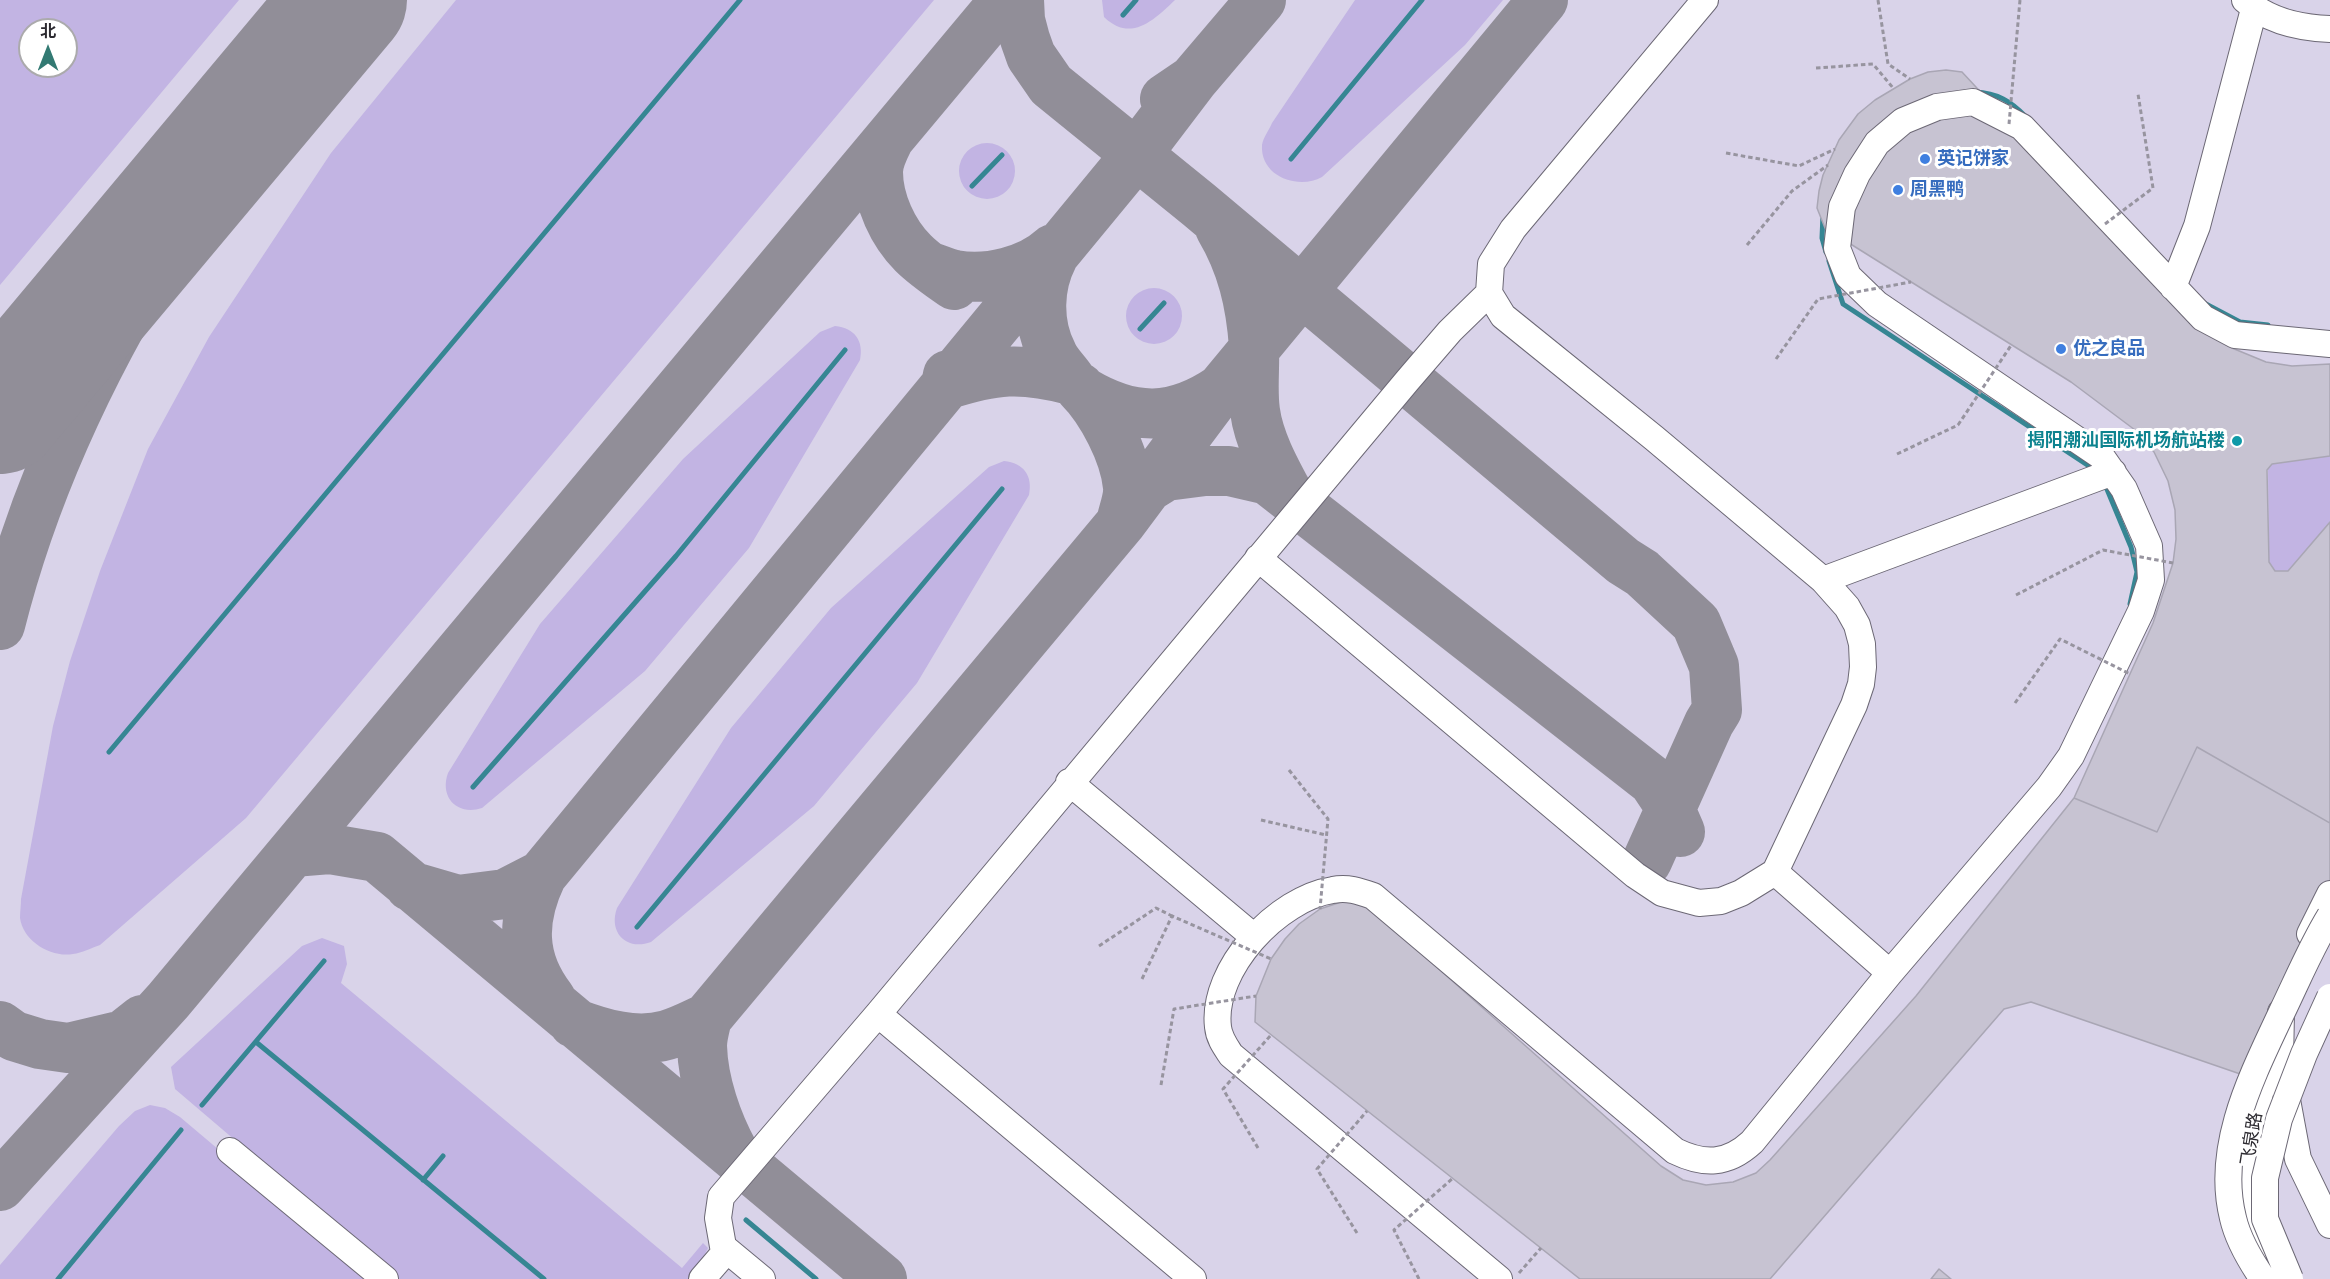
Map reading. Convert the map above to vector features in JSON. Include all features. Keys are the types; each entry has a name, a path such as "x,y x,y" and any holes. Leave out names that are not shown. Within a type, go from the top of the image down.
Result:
{"street":[{"path":"1258,558 1635,874 1662,893 1700,903 1720,901 1741,893 1774,872 1854,705 1861,684 1863,667 1862,644 1857,625 1847,607 1823,580 1503,315 1489,293 1491,264 1513,229 1705,0"},
{"path":"2173,287 2197,226 2250,4 2294,25 2330,29"},
{"path":"1499,1279 1231,1055 1222,1042 1218,1028 1218,1013 1223,990 1232,967 1254,937 1282,913 1305,899 1332,890 1356,889 1373,896 1675,1151 1695,1160 1717,1161 1739,1154 1752,1142 1890,973 2049,787 2071,756 2141,611 2151,580 2149,546 2124,489 2101,456 1877,304 1848,276 1837,248 1842,207 1857,174 1877,143 1903,121 1937,107 1972,102 2022,127 2203,318 2235,335 2330,344"},
{"path":"724,1252 718,1218 721,1197 878,1014 1443,339 1489,293"},
{"path":"1823,580 2113,472"},
{"path":"1070,782 1254,937"},
{"path":"1774,872 1890,973"},
{"path":"2330,894 2281,995 2280,1062 2298,1159 2330,1225"},
{"path":"2263,1279 2247,1254 2233,1218 2229,1184 2230,1144 2242,1105 2273,1031 2330,916"},
{"name":"飞泉路","path":"2278,1279 2254,1226 2245,1168 2281,995"},
{"path":"2290,1279 2265,1219 2265,1178 2279,1119 2304,1054 2330,997"},
{"path":"878,1014 1193,1279"},
{"path":"230,1151 385,1279"},
{"path":"702,1279 727,1250 762,1279"}],"path":[{"path":"1878,0 1888,63 1910,79"},
{"path":"2009,124 2020,0"},
{"path":"1816,68 1873,64 1894,89"},
{"path":"2105,224 2152,188 2138,94"},
{"path":"1726,153 1799,166 1835,149"},
{"path":"1747,245 1792,191 1828,165"},
{"path":"1776,359 1818,299 1911,282"},
{"path":"1897,454 1958,424 2012,344"},
{"path":"2016,595 2103,550 2173,563"},
{"path":"2015,703 2060,639 2130,674"},
{"path":"1289,770 1328,819 1320,909"},
{"path":"1261,820 1326,835"},
{"path":"1099,946 1156,908 1271,959"},
{"path":"1142,979 1172,916"},
{"path":"1161,1085 1174,1009 1256,996"},
{"path":"1258,1148 1223,1089 1271,1035"},
{"path":"1357,1233 1317,1169 1367,1111"},
{"path":"1419,1279 1394,1230 1453,1178"},
{"path":"1514,1279 1541,1248"}],"shaded area":[{"path":"0,0 2330,0 2330,1279 0,1279"},
{"path":"0,0 239,0 0,285"},
{"path":"456,0 934,0 246,818 100,945 83,952 65,955 47,950 32,941 26,934 20,916 21,899 53,726 70,661 100,571 148,449 209,337 331,153"},
{"path":"1102,0 1175,0 1159,15 1142,26 1124,28 1114,25 1104,17"},
{"path":"1355,0 1503,0 1465,45 1322,177 1303,182 1283,178 1267,165 1263,156 1264,140 1272,123"},
{"path":"981,143 993,143 1003,147 1011,155 1015,171 1011,187 1003,195 993,199 981,199 971,195 963,187 959,177 959,165 963,155 971,147"},
{"path":"1148,288 1160,288 1170,292 1178,300 1182,316 1178,332 1170,340 1160,344 1148,344 1138,340 1130,332 1126,322 1126,310 1130,300 1138,292"},
{"path":"835,326 848,329 859,341 860,360 749,548 645,671 482,808 473,810 458,807 448,797 446,782 448,773 540,624 683,459 820,332"},
{"path":"2330,456 2330,522 2288,571 2275,571 2269,562 2268,467 2272,464"},
{"path":"1004,461 1017,464 1026,472 1030,482 1029,495 917,683 814,806 651,942 634,944 627,942 617,932 615,917 617,908 731,728 831,608 989,467"},
{"path":"322,938 344,946 347,964 341,983 682,1268 703,1243 708,1248 698,1268 689,1279 398,1279 175,1089 171,1067 302,946"},
{"path":"150,1105 165,1108 180,1117 372,1279 0,1279 0,1265 119,1126 135,1111"}],"building":[{"name":"揭阳潮汕国际机场航站楼","path":"1946,70 1962,72 2203,331 2232,348 2266,362 2292,366 2330,364 2330,456 2272,464 2267,470 2269,562 2275,571 2288,571 2330,522 2330,823 2197,747 2157,832 2074,798 2153,623 2173,563 2176,539 2175,510 2168,481 2154,452 2135,430 2071,382 1825,228 1817,208 1823,175 1839,140 1858,114 1875,100 1910,79 1928,72"},
{"path":"2197,747 2330,823 2330,915 2249,1077 2031,1002 2004,1009 1770,1279 1580,1279 1255,1022 1256,996 1271,959 1285,939 1299,924 1320,909 1341,902 1361,900 1661,1166 1683,1180 1706,1185 1733,1182 1756,1173 1770,1160 1916,996 2074,798 2157,832"},
{"path":"1939,1269 1951,1279 1931,1279"}],"waterway":[{"path":"109,752 740,0"},
{"path":"1123,15 1136,0"},
{"path":"1291,159 1422,0"},
{"path":"1975,92 2003,99 2015,106 2026,117"},
{"path":"972,186 1002,155"},
{"path":"1823,214 1822,238 1826,252"},
{"path":"1829,261 1843,304 2095,470"},
{"path":"1140,329 1164,303"},
{"path":"2204,303 2240,322 2268,325"},
{"path":"473,787 676,556 845,350"},
{"path":"2104,482 2131,547 2137,572 2130,604"},
{"path":"637,927 1002,489"},
{"path":"202,1105 324,961"},
{"path":"256,1042 544,1279"},
{"path":"58,1279 181,1130"},
{"path":"423,1180 443,1156"},
{"path":"746,1220 816,1279"}],"taxiway":[{"path":"0,1186 168,1001 1005,0"},
{"path":"1019,0 1020,20 1031,56 1051,85 1199,205 1623,561 1642,573 1696,623 1714,666 1717,710 1647,861"},
{"path":"1165,99 1193,80 1261,0"},
{"path":"1084,392 1119,408 1153,413 1170,412 1187,407 1221,389 1543,0"},
{"path":"0,625 29,527 47,479 67,432 113,340 180,226 299,56"},
{"path":"410,886 458,900 505,894 542,875 1136,155 1193,80"},
{"path":"888,141 878,172 881,194 888,216 899,236 913,253 954,285"},
{"path":"1220,228 1240,270 1251,315 1257,422 1269,456 1290,497"},
{"path":"928,266 955,275 980,277 1020,268 1043,257 1053,249"},
{"path":"1053,257 1044,280 1042,317 1052,353 1071,380"},
{"path":"948,375 946,385 979,376 1008,372 1037,373 1071,380"},
{"path":"1079,387 1104,420 1122,461 1128,491 1121,523"},
{"path":"574,1023 608,1034 632,1038 655,1038 707,1018 1121,523 1221,389"},
{"path":"1145,489 1166,476 1205,471 1229,471 1268,480 1653,781 1667,802 1680,832"},
{"path":"293,852 330,849 377,857 882,1279"},
{"path":"542,875 530,907 527,939 534,969 551,999"},
{"path":"707,1018 702,1046 705,1074 717,1115 734,1153"},
{"path":"0,1026 14,1036 40,1044 68,1048 123,1035 142,1020"}],"runway":[{"path":"0,413 346,0"}],"place":[{"name":"英记饼家","path":"1925,159"},
{"name":"周黑鸭","path":"1898,190"},
{"name":"优之良品","path":"2061,349"},
{"name":"揭阳潮汕国际机场航站楼","path":"2237,441"}]}
